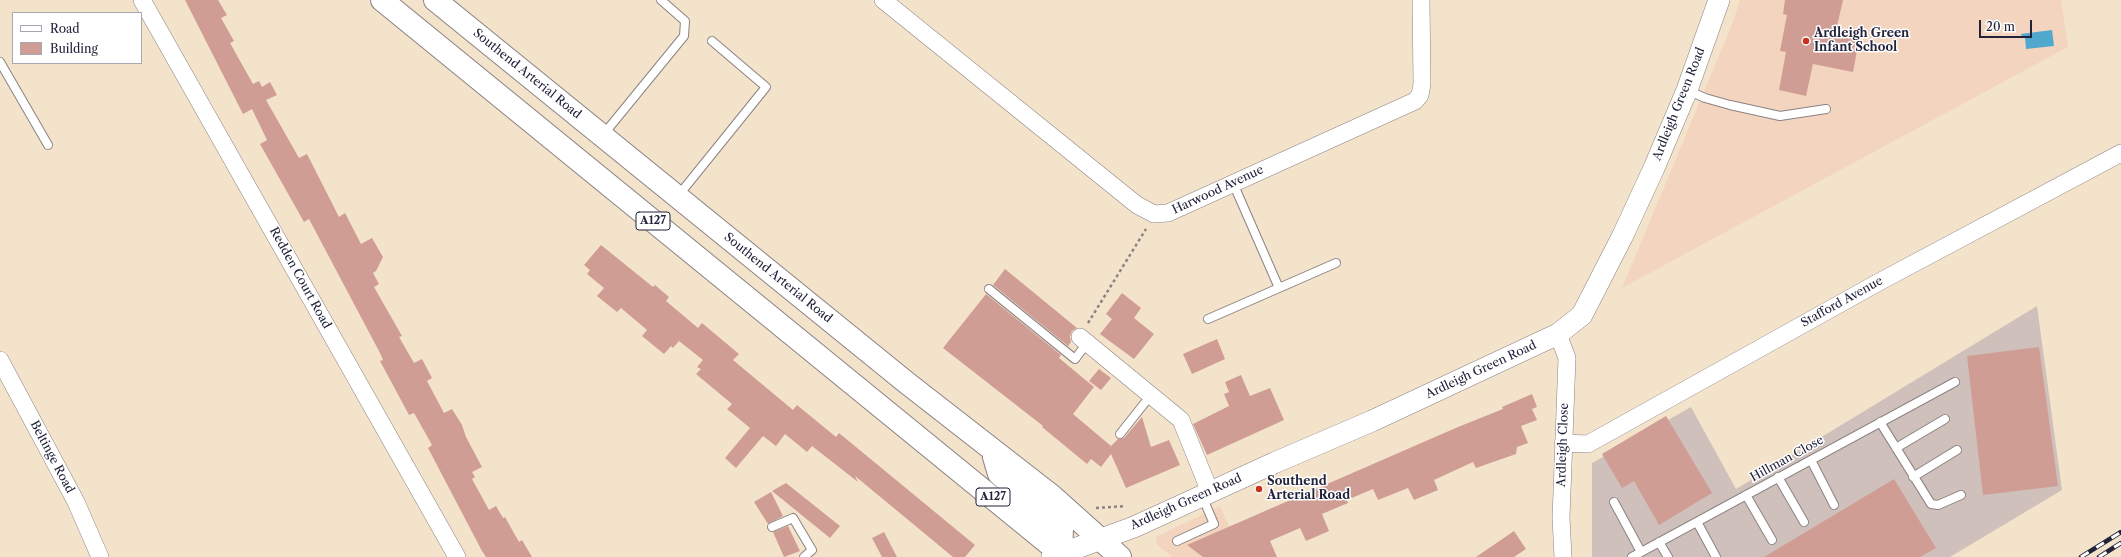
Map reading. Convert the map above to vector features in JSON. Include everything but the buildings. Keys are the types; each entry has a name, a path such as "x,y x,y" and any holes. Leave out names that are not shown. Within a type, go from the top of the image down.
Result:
{"highway":[{"name":"A127","path":"382,0 1060,556"},
{"name":"Southend Arterial Road","path":"435,0 1052,496 1100,548 1120,557"},
{"name":"A127","path":"992,449 999,474 1062,528 1060,556"}],"street":[{"name":"Redden Court Road","path":"142,0 457,557"},
{"path":"883,0 1137,205 1154,214"},
{"name":"Harwood Avenue","path":"1154,214 1168,214 1415,101 1420,95 1422,84 1421,0"},
{"name":"Ardleigh Green Road","path":"1060,556 1100,548 1134,526 1372,421 1558,334 1582,315 1593,296 1654,168 1686,90 1719,0"},
{"name":"Stafford Avenue","path":"1563,443 1588,444 1879,282 2121,153"},
{"name":"Ardleigh Close","path":"1558,334 1567,358 1561,518 1563,557"},
{"path":"1083,340 1181,420 1206,494"},
{"name":"Beltinge Road","path":"0,360 76,502 100,557"}],"lane":[{"path":"603,135 684,36 685,22 660,0"},
{"path":"678,196 766,87 712,41"},
{"path":"0,62 48,145"},
{"path":"1686,90 1705,98 1730,105 1780,116 1826,109"},
{"path":"1233,183 1279,288"},
{"path":"1208,319 1336,263"},
{"path":"989,289 1075,359 1083,340"},
{"name":"Hillman Close","path":"1632,557 1954,382"},
{"path":"1120,434 1151,395"},
{"path":"1896,448 1945,419"},
{"path":"1880,422 1931,504 1938,505 1961,495"},
{"path":"1913,477 1957,450"},
{"path":"1811,460 1834,505"},
{"path":"1778,477 1804,522"},
{"path":"1178,541 1214,524 1206,494"},
{"path":"1746,495 1772,540"},
{"path":"1614,502 1641,552"},
{"path":"772,527 793,518 812,550 804,557"},
{"path":"1697,522 1716,557"},
{"path":"1659,542 1668,557"}],"path":[{"path":"1083,340 1154,214"}],"shaded area":[{"path":"1740,0 2061,0 2068,47 1622,288 1733,22"},
{"path":"2037,306 2062,490 1950,557 1592,557 1592,463 1691,407 1736,489"},
{"path":"1220,506 1243,557 1173,557 1157,545 1156,537"}],"water":[{"path":"2052,30 2054,46 2026,49 2025,37 2022,37 2021,34"}],"railway":[{"path":"2081,557 2121,532"},
{"path":"2099,557 2121,543"}],"place":[{"name":"Ardleigh Green Infant School","path":"1806,41"},
{"name":"Southend Arterial Road","path":"1259,489"}]}
